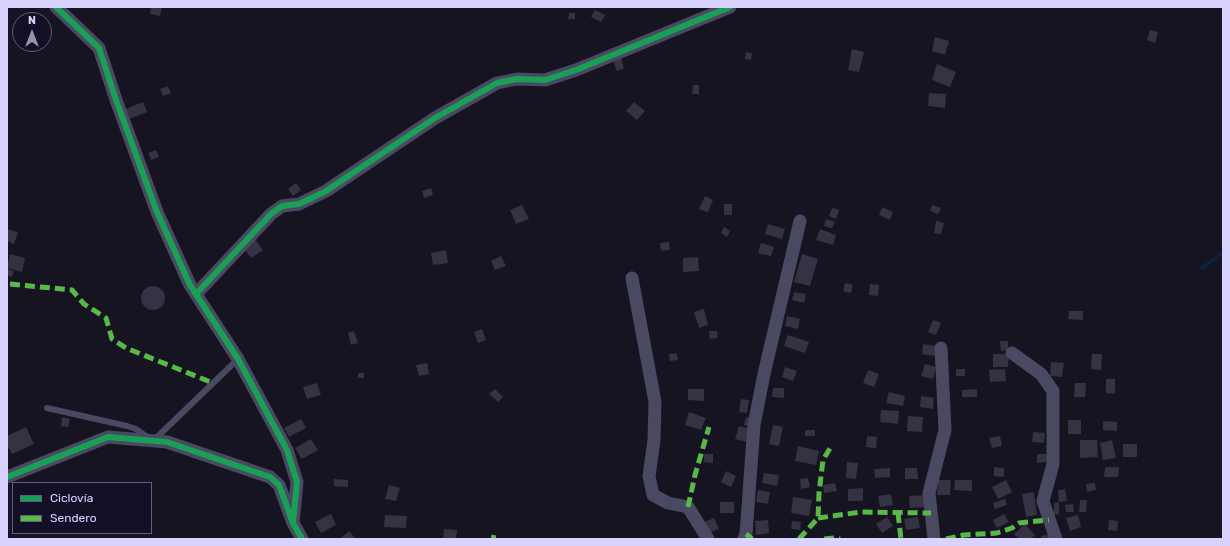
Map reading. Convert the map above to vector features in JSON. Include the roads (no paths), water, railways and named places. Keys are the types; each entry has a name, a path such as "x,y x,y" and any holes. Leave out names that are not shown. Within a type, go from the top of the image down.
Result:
{"street":[{"path":"56,7 99,48 116,100 157,212 190,285 238,359 287,450 297,482 293,523"},
{"path":"196,294 271,214 282,206 299,204 326,191 436,118 497,83 517,79 545,80 576,70 730,7"},
{"path":"744,539 746,534 754,425 764,374 800,221"},
{"path":"632,278 655,402 654,440 649,476 653,495 668,503 688,507 708,539"},
{"path":"934,539 929,493 945,430 940,348"},
{"path":"1012,353 1041,374 1053,391 1053,464 1043,501 1056,539"},
{"path":"7,477 108,437 167,442 270,478 279,485 293,523 302,539"}],"lane":[{"path":"47,408 136,429 153,441 238,359"}],"waterway":[{"path":"1202,268 1223,254"}]}
